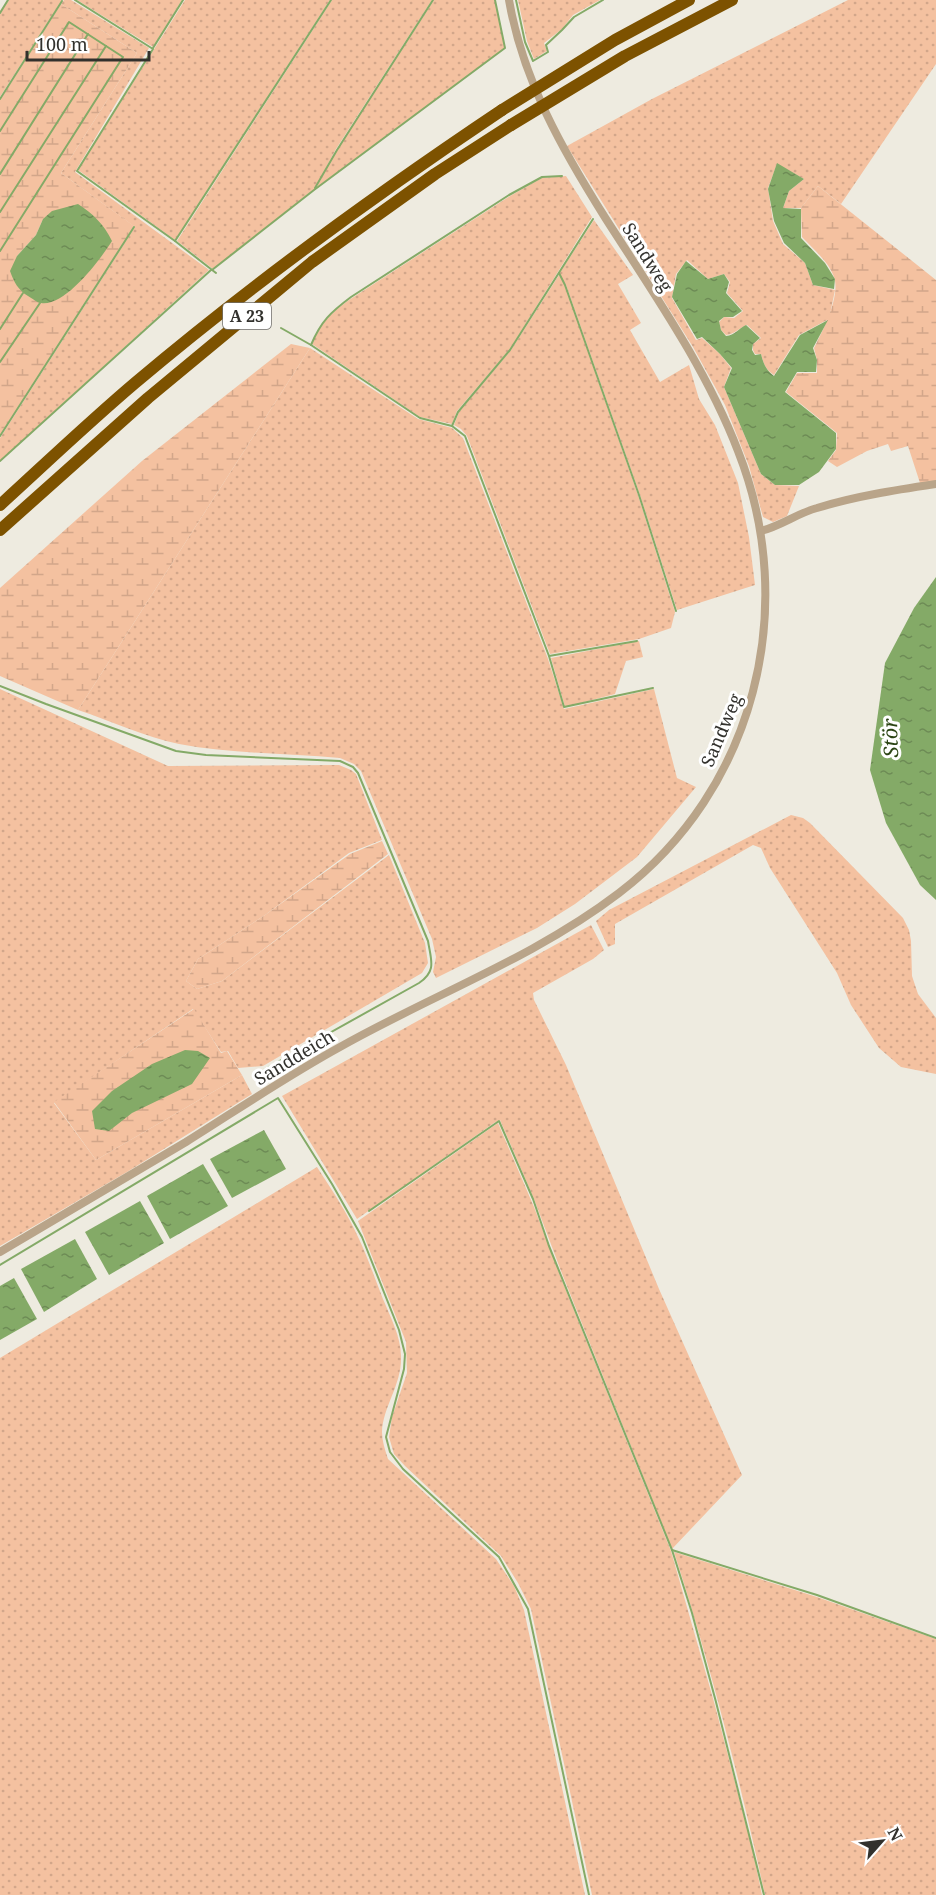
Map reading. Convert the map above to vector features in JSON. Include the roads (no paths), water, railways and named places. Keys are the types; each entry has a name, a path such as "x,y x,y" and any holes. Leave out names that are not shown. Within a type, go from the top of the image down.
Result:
{"highway":[{"name":"A 23","path":"0,505 134,384 207,324 352,214 502,110 615,40 689,0"},
{"name":"A 23","path":"0,530 148,398 312,262 426,181 511,125 625,56 732,0"}],"street":[{"name":"Sandweg","path":"510,0 522,54 553,130 585,186 689,351 718,404 750,486 761,531 766,576 765,629 760,666 740,732 710,791 691,819 668,848 642,874 609,900"},
{"path":"761,531 814,509 868,494 936,484"},
{"name":"Sanddeich","path":"0,1252 188,1140 307,1065 548,940 609,900"}],"water":[{"path":"777,163 804,179 789,191 783,208 801,209 801,238 825,263 835,279 834,289 813,285 805,263 784,243 774,221 768,189"},
{"path":"78,204 98,220 112,241 91,270 71,290 61,298 50,302 38,302 19,288 10,271 17,256 36,235 43,219 52,211"},
{"path":"686,261 708,279 724,274 729,282 726,293 742,311 733,317 724,317 719,321 721,330 726,336 746,325 760,338 753,344 752,350 755,355 761,354 765,366 774,376 800,335 828,320 813,348 817,360 816,372 797,372 785,392 836,433 836,449 819,472 799,485 775,485 761,474 724,387 732,368 702,337 697,339 672,297 677,274"},
{"name":"Stör","path":"936,577 936,900 920,885 886,823 870,770 885,663 914,608"},
{"path":"185,1050 198,1051 210,1058 192,1084 132,1113 109,1131 95,1129 92,1111 112,1091 152,1064"},
{"path":"264,1130 286,1169 232,1198 210,1159"},
{"path":"203,1164 228,1206 170,1239 147,1196"},
{"path":"140,1201 164,1243 109,1275 85,1232"},
{"path":"75,1239 97,1279 44,1312 21,1269"},
{"path":"14,1278 37,1319 0,1340 0,1286"}],"waterway":[{"path":"0,13 8,0"},
{"path":"75,0 153,49 77,171 216,273"},
{"path":"153,48 183,0"},
{"path":"175,241 331,0"},
{"path":"315,188 433,0"},
{"path":"212,270 314,190 505,48 495,0"},
{"path":"516,0 525,42 533,61 548,52 546,45 574,17 603,0"},
{"path":"0,99 62,1"},
{"path":"0,131 69,22 123,57 0,251"},
{"path":"0,174 88,34"},
{"path":"0,212 106,46"},
{"path":"311,345 327,318 351,297 509,195 542,177 562,176"},
{"path":"452,426 458,412 510,350 593,219"},
{"path":"0,436 134,227"},
{"path":"0,461 211,270"},
{"path":"559,273 639,495 676,611"},
{"path":"0,329 23,293"},
{"path":"0,362 40,303"},
{"path":"281,328 311,345 420,418 452,426 465,436 549,656 637,641"},
{"path":"549,656 564,707 653,688"},
{"path":"0,686 176,751 206,755 340,761 353,767 358,773 428,941 431,969 425,979 419,983 265,1069 262,1072 263,1076"},
{"path":"0,1265 278,1098 362,1237 399,1330 405,1354 404,1369 386,1437 390,1452 403,1469 499,1557 528,1609 589,1895"},
{"path":"369,1211 499,1121 533,1199 549,1246 672,1550 716,1702 764,1895"},
{"path":"672,1550 817,1595 936,1638"}]}
